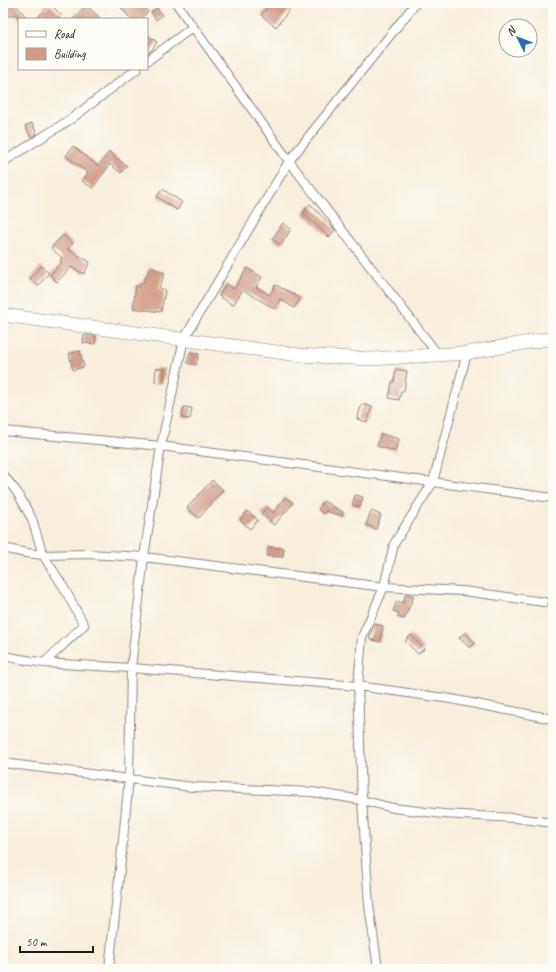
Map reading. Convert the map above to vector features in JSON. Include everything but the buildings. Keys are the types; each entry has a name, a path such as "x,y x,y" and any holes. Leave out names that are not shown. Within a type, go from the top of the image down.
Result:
{"highway":[{"path":"3,316 299,355 371,359 439,356 467,353 553,338"}],"street":[{"path":"176,3 289,162 439,356"},
{"path":"109,969 128,778 131,668 144,557 161,446 184,339 289,162 416,3"},
{"path":"148,61 193,27"},
{"path":"3,162 71,119 136,70"},
{"path":"378,969 369,905 362,800 358,686 362,637 384,587 394,544 433,482 467,353"},
{"path":"3,432 161,446 553,498"},
{"path":"3,475 17,492 32,519 43,555 63,586 84,624 44,663"},
{"path":"3,548 43,555 87,554 144,557 384,587 463,591 544,602"},
{"path":"3,656 44,663 131,668 358,686 451,699 553,719"},
{"path":"3,763 193,787 312,792 362,800 393,808 443,814 516,818 553,823"}]}
